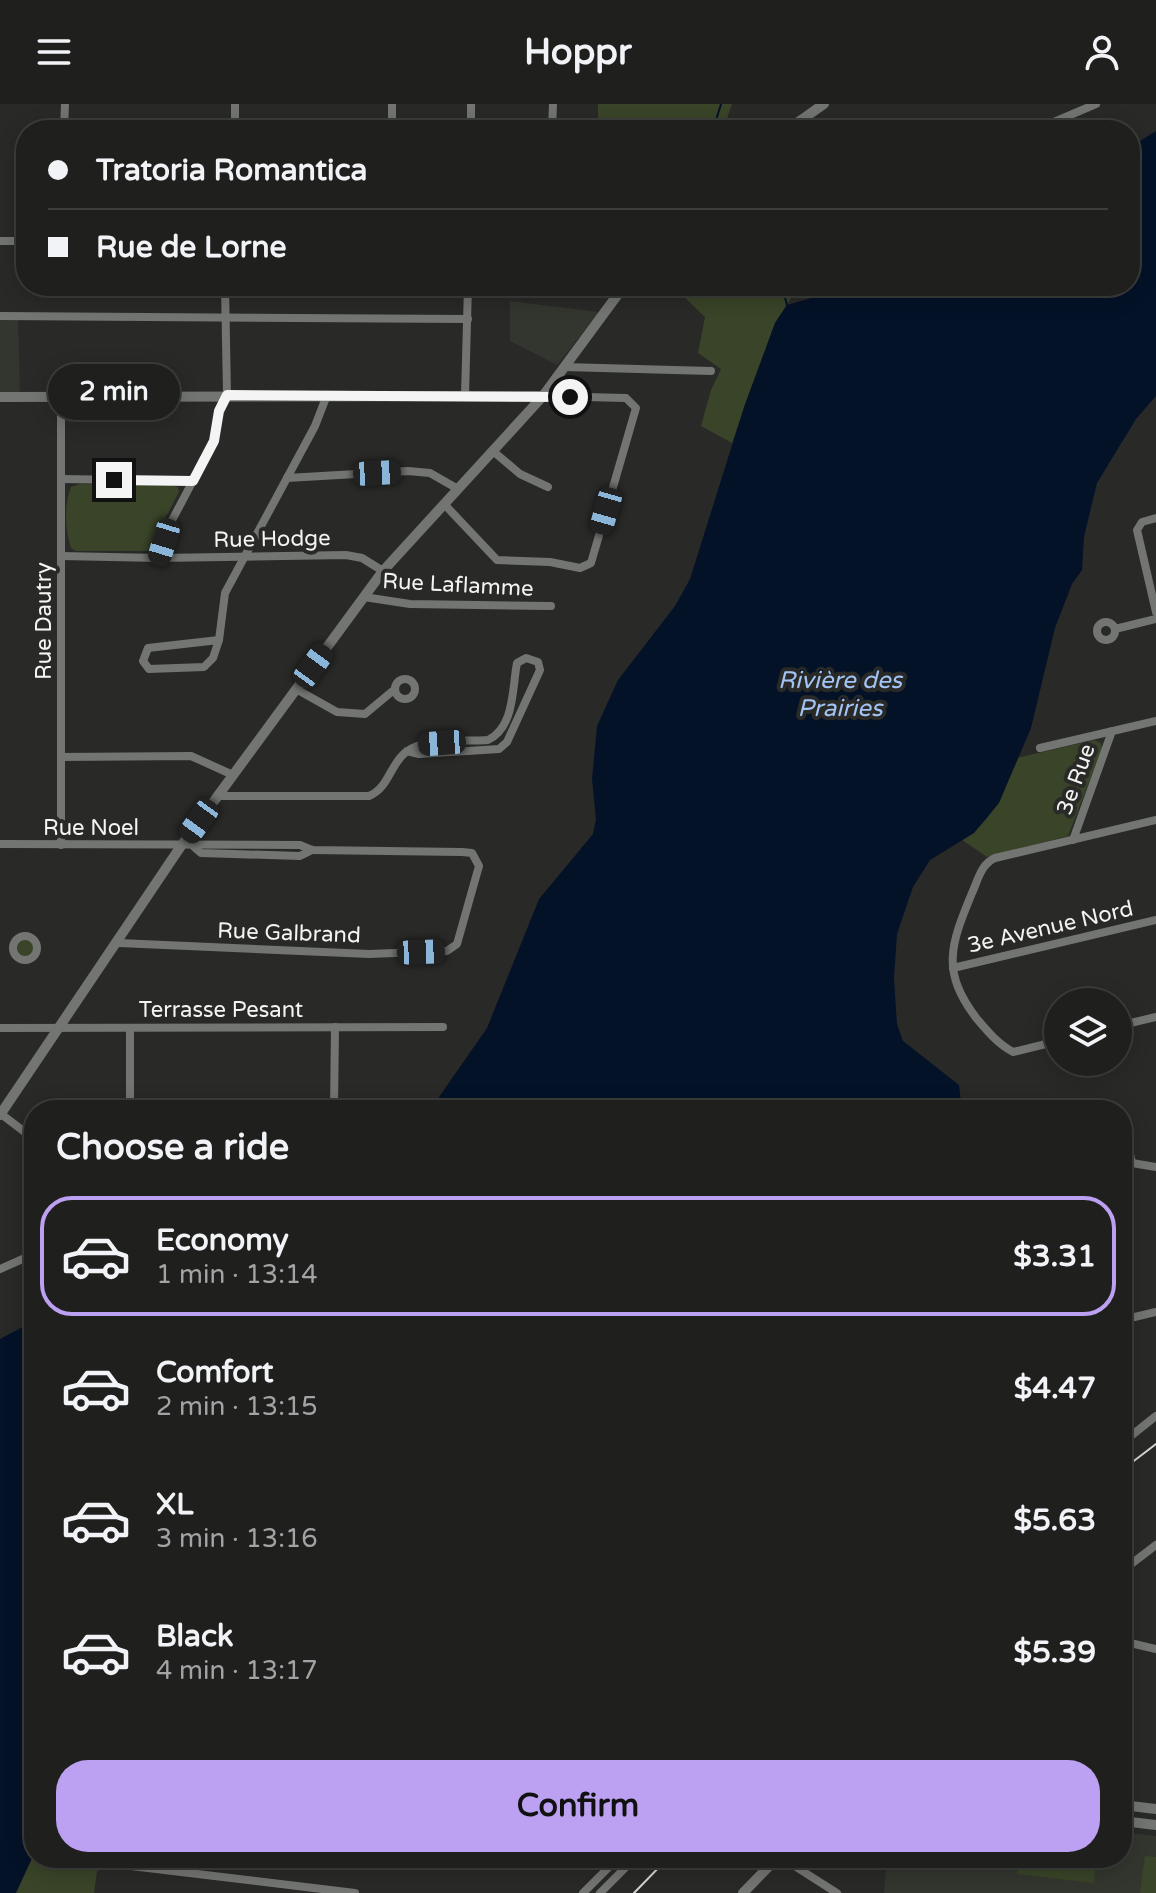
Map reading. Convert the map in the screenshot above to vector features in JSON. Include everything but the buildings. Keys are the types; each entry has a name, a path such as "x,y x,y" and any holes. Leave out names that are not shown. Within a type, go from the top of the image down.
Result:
{"street":[{"path":"801,120 824,104"},
{"path":"1058,120 1096,104"},
{"path":"159,558 169,526 214,441 219,411 227,395 225,296"},
{"path":"465,395 468,296"},
{"path":"24,1132 0,1114 119,943 181,846 383,571 543,396 617,296"},
{"path":"0,316 468,319"},
{"path":"564,367 711,371"},
{"path":"219,640 148,648 143,661 149,669 204,667 213,658 219,640 225,593 287,478 327,395"},
{"path":"0,397 543,396 626,398 636,408 591,563 586,567 497,560 445,505"},
{"name":"Rue Dautry","path":"61,398 61,845"},
{"path":"494,452 520,474 548,487"},
{"path":"287,478 408,471 430,473 458,489"},
{"path":"61,479 193,481"},
{"path":"1156,518 1142,522 1137,530 1156,612"},
{"name":"Rue Hodge","path":"61,556 346,555 362,558 383,571"},
{"name":"Rue Laflamme","path":"364,597 410,604 551,606"},
{"path":"1115,629 1156,619"},
{"path":"218,796 369,796 382,787 407,751 419,745 488,740 497,736 516,693 517,663 533,658 540,670 505,745"},
{"path":"296,689 337,712 365,714 395,689"},
{"path":"1040,748 1156,721"},
{"name":"3e Rue","path":"1073,840 1112,731"},
{"path":"497,736 505,745"},
{"path":"407,751 419,754 483,750 505,745"},
{"path":"61,757 191,756 233,775"},
{"path":"1044,1044 1013,1052 1000,1045 963,1001 953,968 954,938 982,869 989,860 1156,820"},
{"name":"Rue Noel","path":"0,844 300,845 312,850 472,853"},
{"name":"Rue Galbrand","path":"119,943 369,954 447,951 457,944 479,866 472,853"},
{"name":"3e Avenue Nord","path":"953,968 1156,920"},
{"path":"0,946 12,946"},
{"path":"1132,1023 1156,1017"},
{"path":"334,1100 335,1027"},
{"name":"Terrasse Pesant","path":"0,1028 443,1027"},
{"path":"130,1028 130,1100"},
{"path":"1132,1163 1156,1167"},
{"path":"0,1269 24,1258"},
{"path":"1132,1318 1156,1312"},
{"path":"1132,1435 1156,1416"},
{"path":"1132,1563 1156,1545"},
{"path":"1132,1643 1156,1649"},
{"path":"1132,1806 1156,1809"},
{"path":"1132,1822 1156,1825"},
{"path":"154,1868 355,1893"},
{"path":"583,1893 608,1868"},
{"path":"600,1893 625,1868"},
{"path":"743,1893 769,1868"},
{"path":"796,1868 837,1893"}],"shaded area":[{"path":"510,301 599,312 557,365 510,341"},
{"path":"0,316 18,316 20,397 0,397"},
{"path":"1132,1833 1156,1836 1156,1893 884,1893 886,1868 1132,1868"}],"green space":[{"path":"598,104 732,104 726,120 598,120"},
{"path":"683,296 792,296 775,323 732,443 701,426 711,390 721,369 698,353 705,317"},
{"path":"80,484 169,485 178,487 179,492 148,551 76,551 69,541 66,509 71,487"},
{"path":"1094,740 1101,743 1102,749 1068,836 987,857 962,840 990,814 1017,758"},
{"path":"25,936 34,939 37,948 34,957 25,960 16,957 13,948 16,939"},
{"path":"24,1789 24,1868 105,1868 97,1871 94,1893 0,1893 0,1819"},
{"path":"1145,1856 1156,1857 1156,1893 1140,1893"},
{"path":"1018,1868 1095,1868 1094,1883 1017,1874"}],"water":[{"name":"Rivière des Prairies","path":"1156,131 1156,396 1136,419 1097,483 1084,537 1082,570 1072,584 1055,628 1031,728 999,803 974,833 930,860 913,887 897,934 894,978 897,1024 903,1041 959,1085 961,1100 437,1100 487,1028 539,899 593,834 596,819 592,779 597,726 618,680 675,606 690,579 744,407 775,323 787,305 818,296 1140,296 1140,141"},
{"path":"24,1326 24,1868 28,1868 16,1893 0,1893 0,1339"}],"waterway":[{"path":"716,120 721,104"},
{"path":"785,296 787,305"}],"tram line":[{"path":"1132,1462 1156,1444"},
{"path":"634,1893 658,1868"}],"route":[{"path":"114,480 193,481 214,441 219,411 227,395 570,397"}]}
